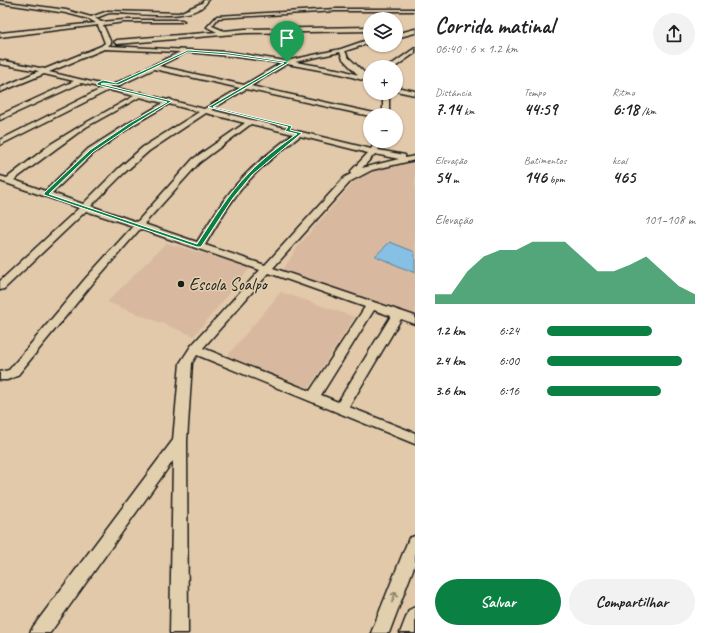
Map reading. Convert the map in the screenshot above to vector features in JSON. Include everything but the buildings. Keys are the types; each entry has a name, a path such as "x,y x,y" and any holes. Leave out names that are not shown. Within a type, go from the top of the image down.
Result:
{"street":[{"path":"92,18 108,12 180,14 204,4 206,0"},
{"path":"0,2 60,11 92,18 105,30 108,43"},
{"path":"224,32 210,27 217,17 335,7 415,10"},
{"path":"0,35 128,21 181,24 180,14"},
{"path":"0,90 103,47 108,43 128,38 167,37 176,34 224,32 363,29"},
{"path":"403,30 415,31"},
{"path":"403,34 415,31"},
{"path":"167,37 178,50"},
{"path":"0,287 121,171 172,131 287,62 342,50 363,43"},
{"path":"103,47 229,54 287,62 342,72 363,78"},
{"path":"342,50 345,58 363,75"},
{"path":"401,60 415,50"},
{"path":"0,143 113,86 188,51"},
{"path":"0,62 47,70 322,137 363,145"},
{"path":"153,67 363,113"},
{"path":"73,76 82,80 100,83"},
{"path":"0,118 82,80"},
{"path":"129,90 140,94 157,96 170,101 196,106"},
{"path":"403,90 415,93"},
{"path":"4,180 84,126 140,94"},
{"path":"46,194 91,151 131,124 170,101"},
{"path":"240,117 250,122 271,124"},
{"path":"0,376 7,376 12,373 89,281 196,161 250,122"},
{"path":"289,128 300,133 322,137"},
{"path":"0,151 21,133"},
{"path":"199,246 231,197 250,174 300,133"},
{"path":"179,633 180,441 186,363 195,349 375,148"},
{"path":"378,148 389,155 415,156"},
{"path":"348,179 369,168 415,156"},
{"path":"4,180 415,320"},
{"path":"313,397 371,305"},
{"path":"341,409 398,314"},
{"path":"195,349 415,439"},
{"path":"39,633 180,441"},
{"path":"380,633 415,543"},
{"path":"409,633 415,616"}],"shaded area":[{"path":"415,162 415,317 281,273 299,245 354,182 366,174 381,168"},
{"name":"Escola Soalpo","path":"166,243 251,267 194,336 107,302"},
{"path":"281,292 355,317 308,389 227,356"}],"water":[{"path":"390,242 415,252 415,273 375,256"}],"place":[{"name":"Escola Soalpo","path":"181,284"}],"route":[{"path":"188,51 229,54 287,62 210,107 291,127 287,130 300,133 250,174 231,197 199,246 46,194 91,151 131,124 170,101 98,84 103,81 116,85 188,51"}]}
